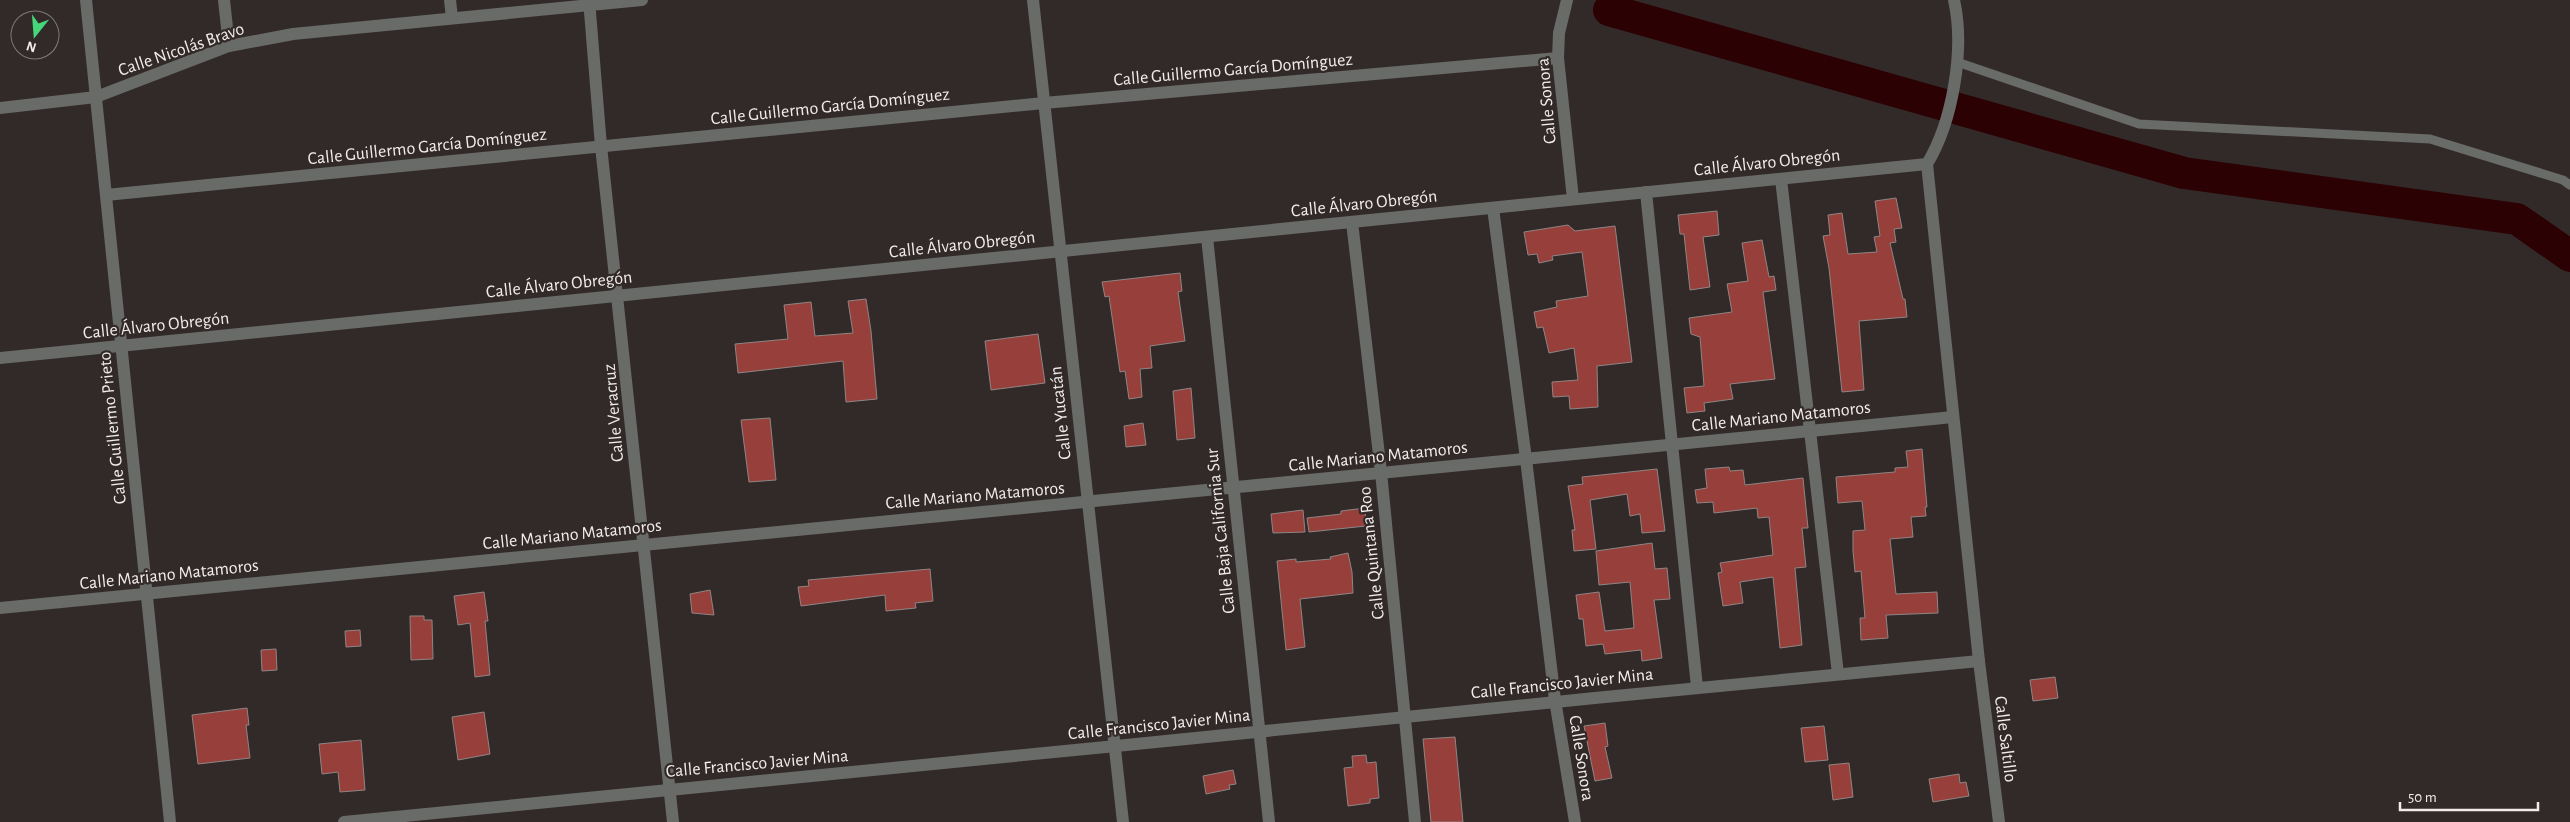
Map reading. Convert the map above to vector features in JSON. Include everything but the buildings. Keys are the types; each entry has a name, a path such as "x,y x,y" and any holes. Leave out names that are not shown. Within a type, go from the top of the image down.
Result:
{"street":[{"name":"Calle Guillermo Prieto","path":"86,0 170,822"},
{"path":"224,0 229,46"},
{"path":"450,0 452,18"},
{"name":"Calle Nicolás Bravo","path":"0,108 96,97 229,46 292,34 589,3 642,0"},
{"name":"Calle Yucatán","path":"1033,0 1122,822"},
{"name":"Calle Sonora","path":"1567,0 1559,33 1558,58 1572,200"},
{"path":"1927,164 1938,145 1951,106 1957,62 1954,0"},
{"name":"Calle Veracruz","path":"589,3 602,146 673,822"},
{"name":"Calle Guillermo García Domínguez","path":"106,195 1044,103 1558,58"},
{"name":"Calle Álvaro Obregón","path":"0,358 1927,164"},
{"name":"Calle Saltillo","path":"1927,164 1979,661 1999,822"},
{"path":"1782,178 1838,674"},
{"path":"1646,192 1697,687"},
{"name":"Calle Sonora","path":"1493,208 1526,459 1554,700 1575,822"},
{"name":"Calle Quintana Roo","path":"1352,222 1381,472 1415,822"},
{"name":"Calle Baja California Sur","path":"1207,237 1269,822"},
{"name":"Calle Mariano Matamoros","path":"0,608 1953,417"},
{"name":"Calle Francisco Javier Mina","path":"344,822 670,788 1114,747 1554,700 1979,661"}],"lane":[{"path":"1957,62 2139,124 2430,139 2563,180 2570,185"}],"waterway":[{"path":"1609,10 2184,173 2517,219 2570,256"}]}
